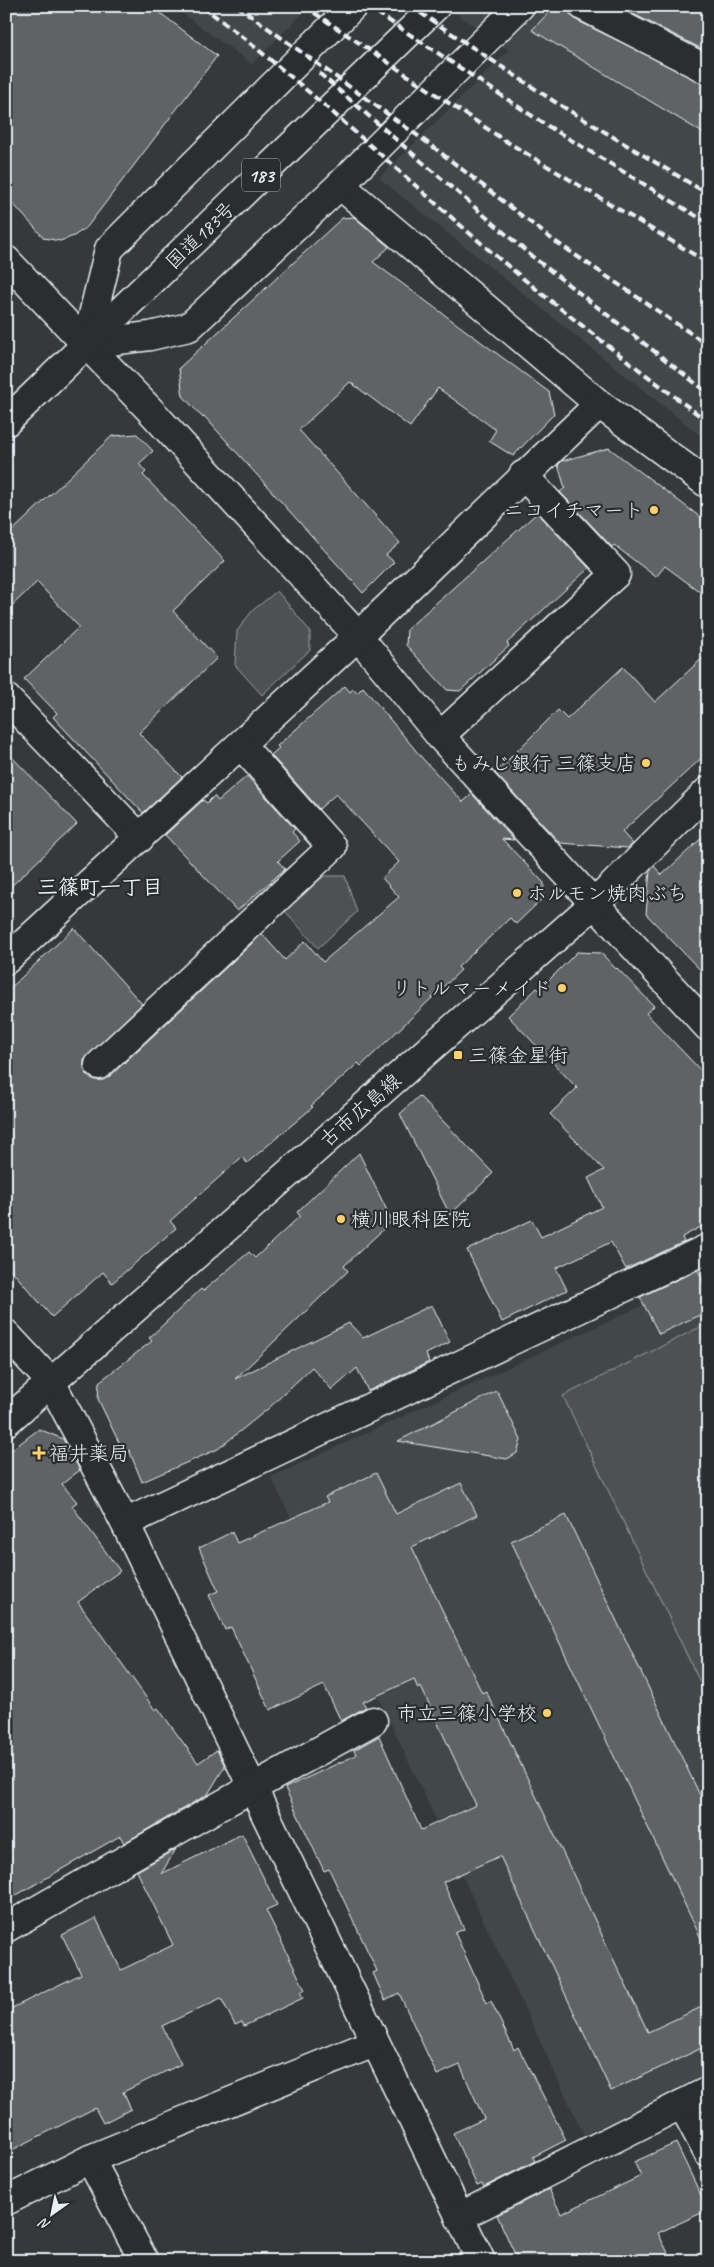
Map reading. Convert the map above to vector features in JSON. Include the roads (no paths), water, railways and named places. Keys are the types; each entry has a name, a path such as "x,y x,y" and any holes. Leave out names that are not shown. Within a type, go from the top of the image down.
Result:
{"main road":[{"path":"86,344 109,249 353,6"},
{"name":"国道183号","path":"6,422 436,6"},
{"path":"86,344 150,336 189,327 340,185 520,6"},
{"path":"583,6 708,70"},
{"path":"340,185 599,404 708,484"},
{"path":"6,260 150,410 358,636 440,736 708,1027"},
{"path":"6,960 358,636 523,475 599,404"},
{"path":"440,736 616,574 523,475"},
{"path":"6,698 140,838"},
{"path":"98,1065 332,847 241,745"},
{"name":"古市広島線","path":"6,1422 594,904 708,791"},
{"path":"126,1523 708,1248"},
{"path":"6,1334 51,1382 126,1523 374,2043 481,2261"},
{"path":"6,1928 252,1787 373,1721"},
{"path":"6,2201 90,2159 374,2043"},
{"path":"459,2217 708,2091"},
{"path":"682,2104 708,2153"},
{"path":"90,2159 144,2261"}],"railway":[{"path":"202,6 315,97 522,278 708,422"},
{"path":"237,6 432,146 553,240 708,345"},
{"path":"304,6 504,140 708,263"},
{"path":"367,6 543,123 708,223"},
{"path":"410,6 555,102 708,194"},
{"path":"319,73 529,254 708,393"}],"place":[{"name":"ニコイチマート","path":"654,510"},
{"name":"もみじ銀行 三篠支店","path":"646,763"},
{"name":"ホルモン焼肉ぶち","path":"517,893"},
{"name":"リトルマーメイド","path":"562,988"},
{"name":"三篠金星街","path":"458,1055"},
{"name":"横川眼科医院","path":"341,1219"},
{"name":"福井薬局","path":"39,1453"},
{"name":"市立三篠小学校","path":"547,1713"}],"district":[{"name":"三篠町一丁目","path":"100,887"}]}
